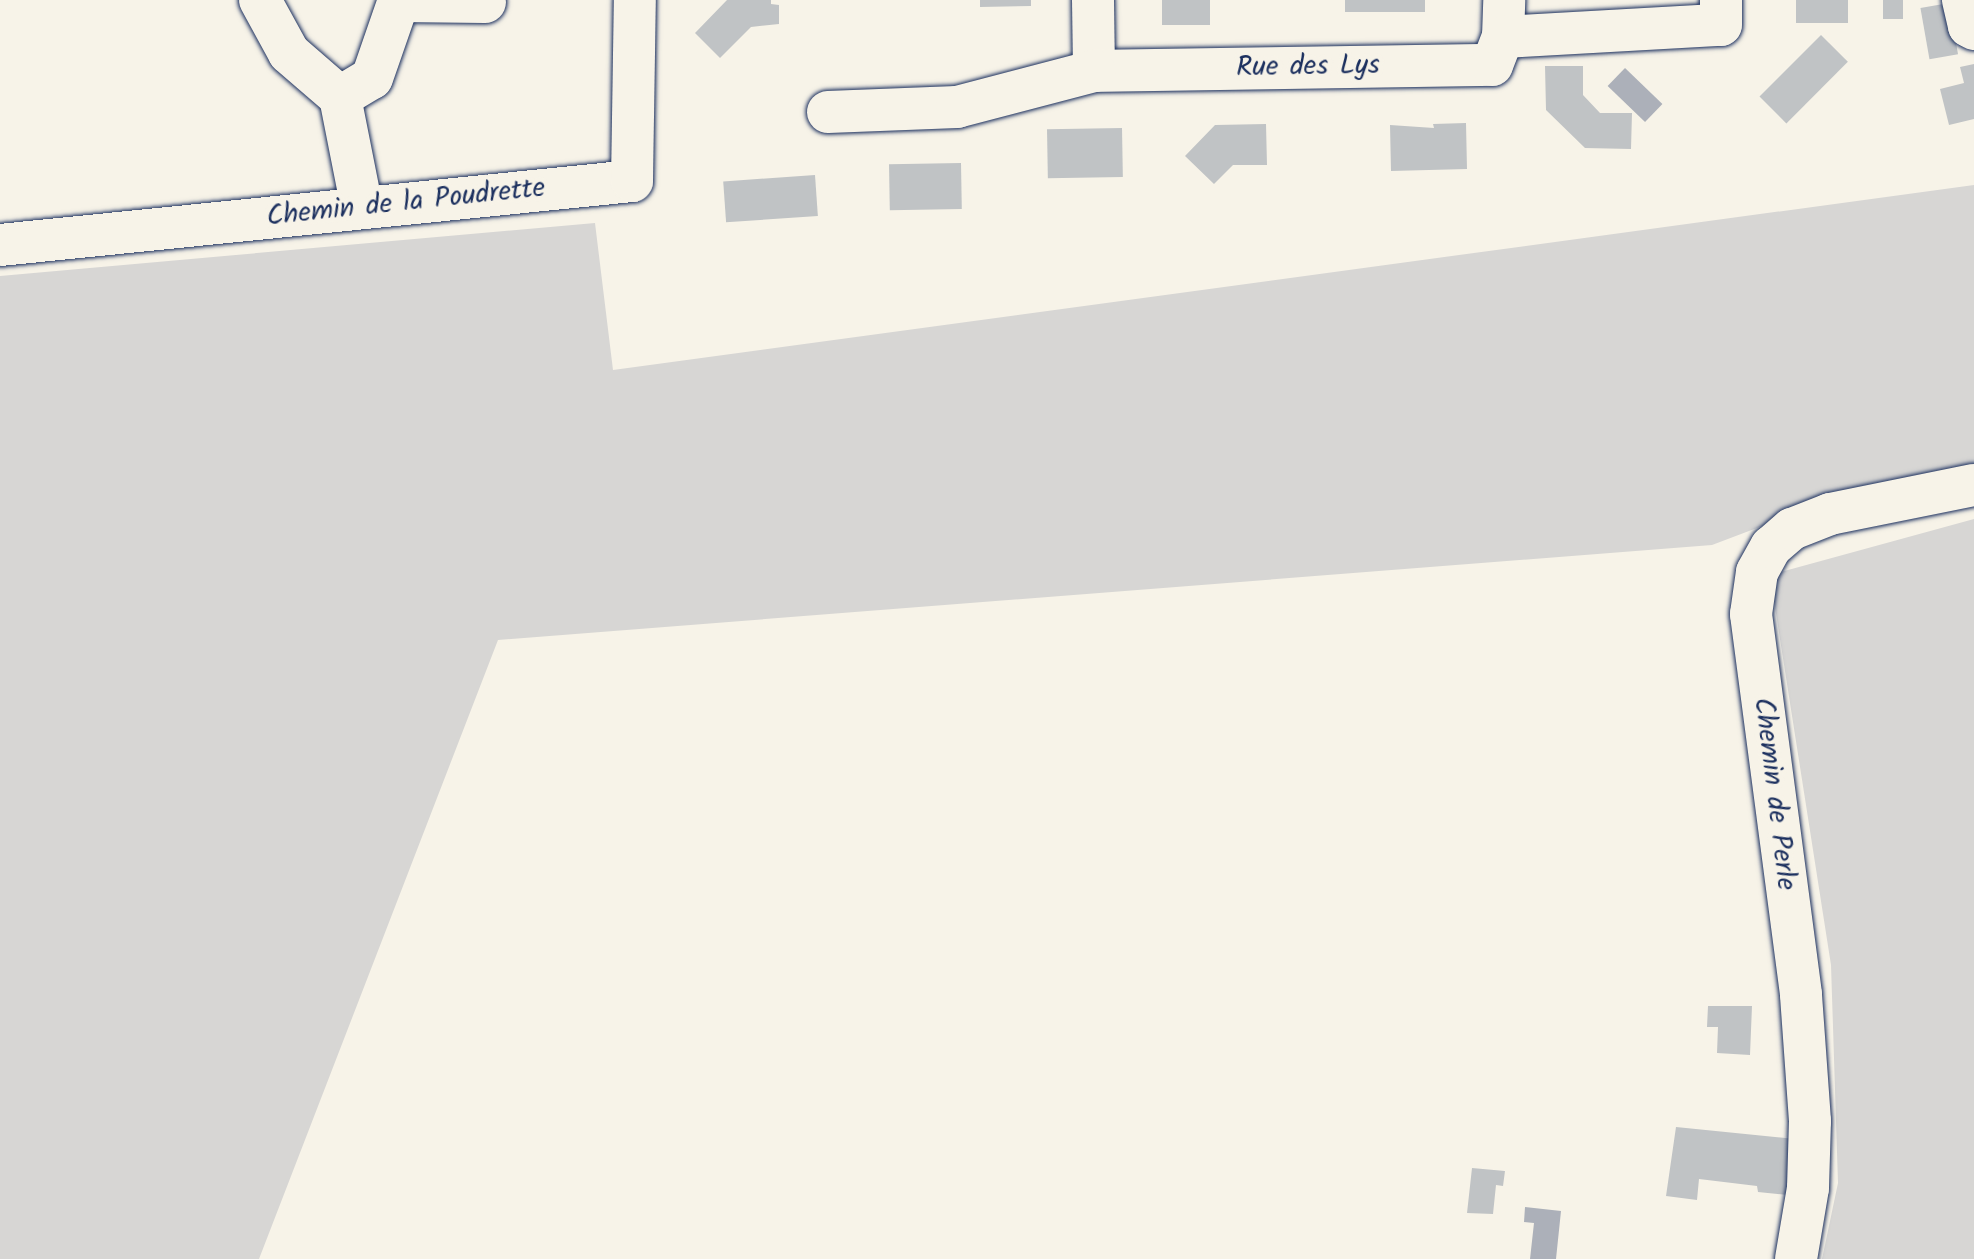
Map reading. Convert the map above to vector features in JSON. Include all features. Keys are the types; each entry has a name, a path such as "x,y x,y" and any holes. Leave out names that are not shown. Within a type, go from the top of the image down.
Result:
{"street":[{"path":"260,0 289,53 340,97 362,208"},
{"name":"Chemin de la Poudrette","path":"0,244 632,180 636,0"},
{"path":"1092,0 1094,71"},
{"name":"Rue des Lys","path":"828,112 958,107 1094,71 1492,64 1503,19 1721,25 1721,0"},
{"path":"1963,0 1969,26 1974,29"},
{"path":"340,97 372,78 399,1 485,2"},
{"name":"Chemin de Perle","path":"1796,1259 1808,1188 1810,1121 1801,994 1751,614 1757,572 1771,547 1792,529 1817,519 1974,485"}],"shaded area":[{"path":"1625,68 1662,104 1645,122 1608,86"},
{"path":"1974,185 1974,464 1815,506 1712,545 498,640 259,1259 0,1259 0,276 595,223 613,370"},
{"path":"1974,519 1974,1259 1822,1259 1838,1183 1831,965 1770,575"},
{"path":"1525,1207 1561,1211 1556,1259 1530,1259 1534,1223 1524,1222"}],"building":[{"path":"727,0 771,0 771,4 779,5 779,24 751,27 720,58 695,33"},
{"path":"980,0 1031,0 1031,6 980,7"},
{"path":"1162,0 1210,0 1210,25 1162,25"},
{"path":"1345,0 1425,0 1425,12 1345,12"},
{"path":"1796,0 1848,0 1848,23 1796,23"},
{"path":"1883,0 1903,0 1903,19 1883,19"},
{"path":"1949,3 1958,54 1929,59 1920,8"},
{"path":"1821,35 1848,62 1786,123 1759,97"},
{"path":"1974,64 1974,119 1949,125 1940,89 1964,83 1960,67"},
{"path":"1545,66 1583,66 1583,95 1600,113 1632,113 1631,149 1585,148 1546,110"},
{"path":"1466,123 1467,169 1391,171 1390,125 1434,128 1433,124"},
{"path":"1266,124 1267,165 1233,165 1214,184 1185,156 1215,125"},
{"path":"1122,128 1123,177 1048,178 1047,129"},
{"path":"961,163 962,209 890,210 889,164"},
{"path":"815,175 818,216 726,222 723,181"},
{"path":"1708,1006 1752,1006 1750,1055 1717,1053 1718,1027 1707,1027"},
{"path":"1676,1127 1795,1139 1788,1195 1758,1192 1757,1186 1699,1179 1697,1200 1666,1196"},
{"path":"1472,1168 1505,1171 1503,1186 1496,1185 1493,1214 1467,1213"}]}
